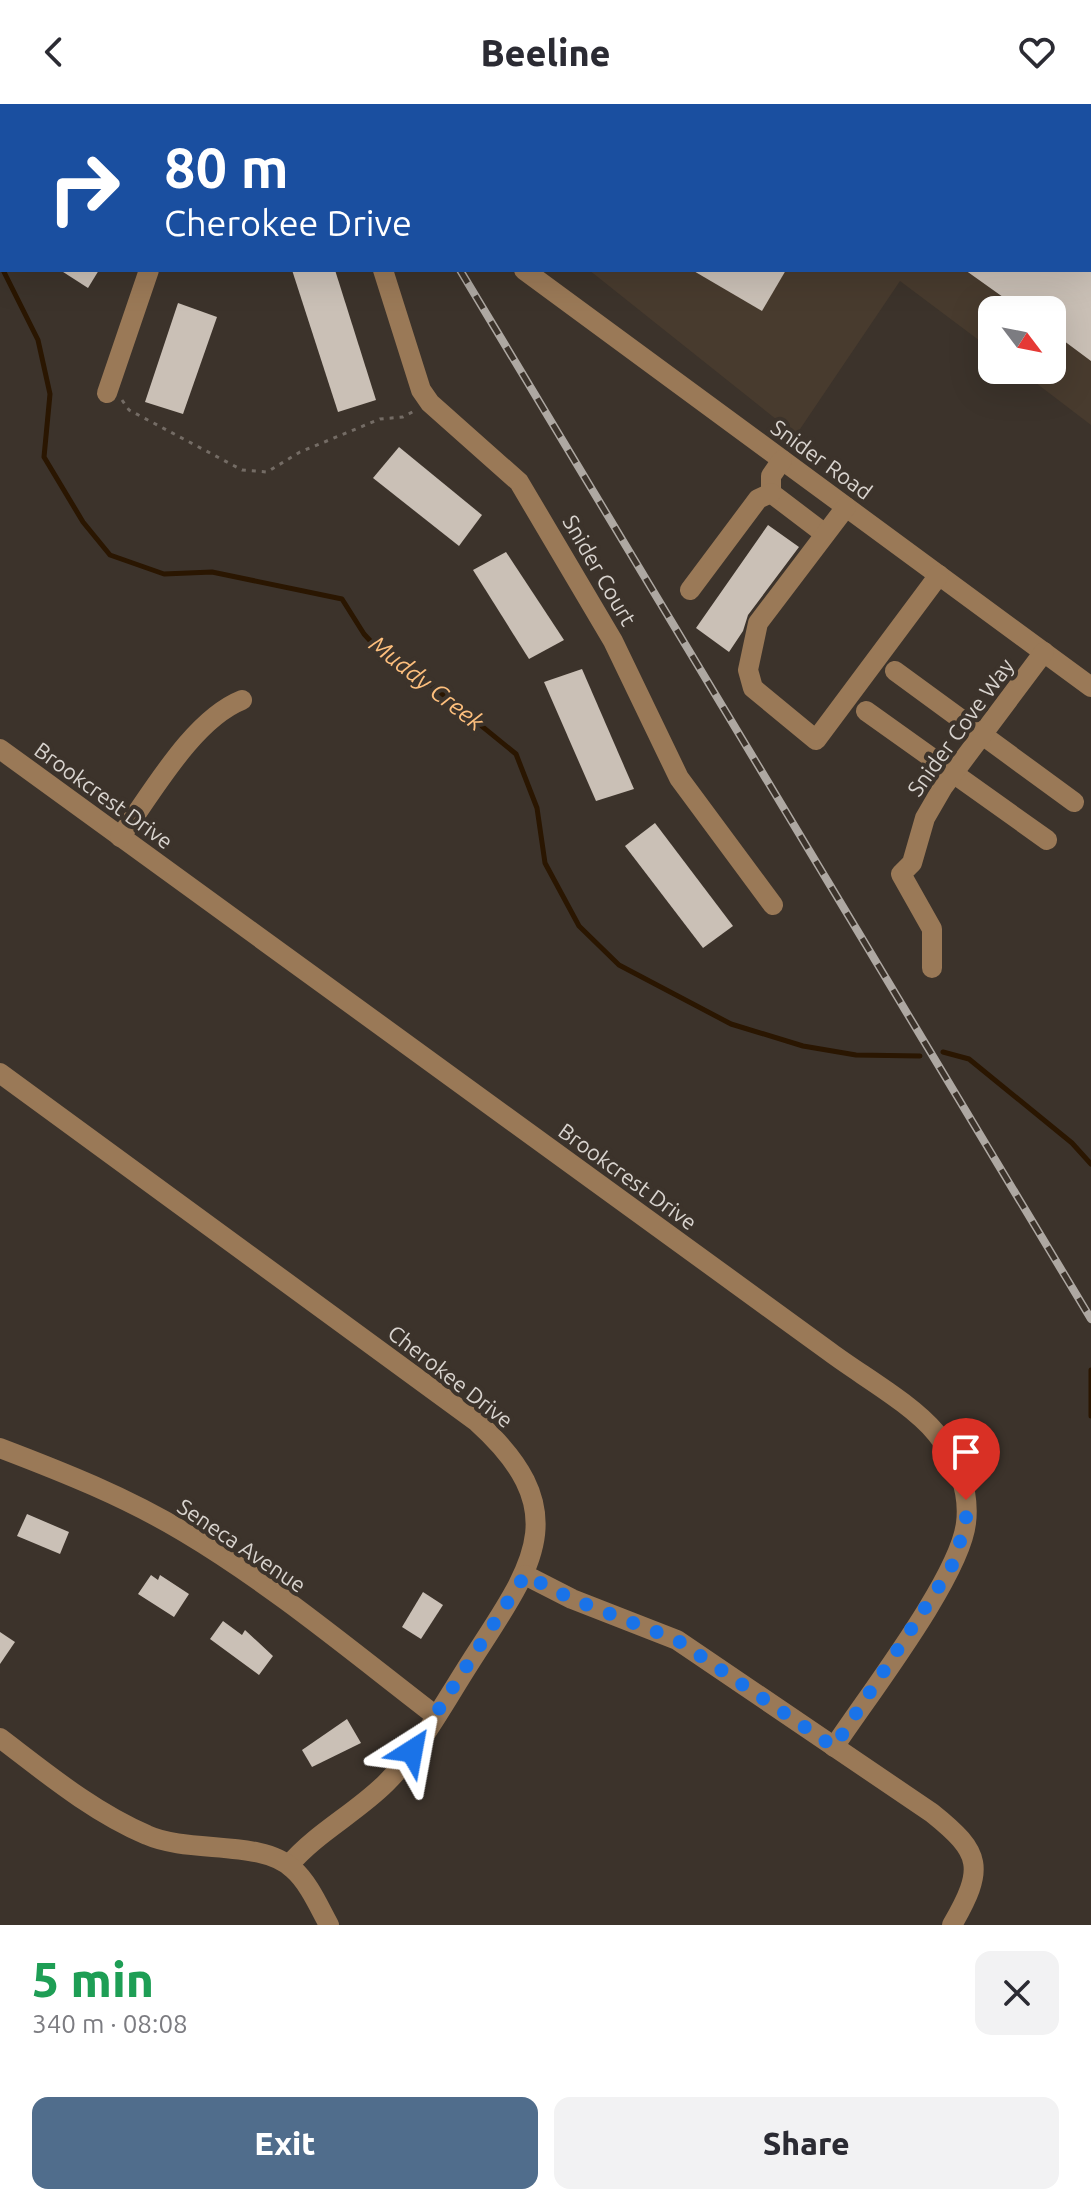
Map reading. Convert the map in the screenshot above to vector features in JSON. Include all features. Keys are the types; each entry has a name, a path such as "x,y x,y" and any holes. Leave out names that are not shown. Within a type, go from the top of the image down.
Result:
{"street":[{"path":"107,393 148,272"},
{"name":"Snider Court","path":"384,272 421,390 430,403 519,482 532,500 613,641 679,778 773,905"},
{"name":"Snider Road","path":"527,272 1091,687"},
{"path":"771,493 771,476 782,460"},
{"path":"771,493 825,534"},
{"path":"690,590 758,499 771,493"},
{"path":"846,507 758,623 748,670 753,688 816,740 939,575"},
{"name":"Snider Cove Way","path":"932,968 932,929 901,874 916,855 930,808 1044,652"},
{"path":"895,671 1074,802"},
{"path":"120,837 202,727 220,711 242,700"},
{"path":"866,711 1047,840"},
{"name":"Brookcrest Drive","path":"0,749 937,1433 951,1454 964,1488 966,1524 960,1547 932,1599 834,1747"},
{"name":"Cherokee Drive","path":"0,1073 447,1400 505,1448 526,1479 534,1503 535,1529 525,1575 436,1716 389,1780 363,1805 299,1853 289,1865"},
{"name":"Seneca Avenue","path":"0,1448 114,1494 182,1530 223,1556 436,1716"},
{"path":"525,1575 572,1599 677,1640 961,1836 974,1858 974,1869 969,1891 952,1925"},
{"path":"0,1738 76,1795 140,1832 176,1844 262,1853 289,1865 301,1877 329,1925"}],"path":[{"path":"107,393 123,401 129,410 242,470 267,472 300,452 380,419 403,417 430,403"}],"shaded area":[{"path":"592,272 1091,272 1091,425 1037,384 1066,384 1066,296 978,296 978,340 900,281 796,435"}],"building":[{"path":"63,272 98,272 88,288"},
{"path":"293,272 336,272 376,400 338,412"},
{"path":"695,272 785,272 762,311"},
{"path":"968,272 1091,272 1091,361 1066,342 1066,296 1001,296"},
{"path":"178,303 217,317 183,414 145,402"},
{"path":"399,447 482,515 459,546 373,478"},
{"path":"768,525 799,547 748,615 743,631 729,652 696,628"},
{"path":"506,552 564,640 529,659 473,570"},
{"path":"582,669 634,789 596,801 544,682"},
{"path":"655,823 733,926 703,948 625,846"},
{"path":"27,1514 69,1532 60,1554 17,1536"},
{"path":"151,1575 158,1580 160,1575 189,1594 174,1617 138,1594"},
{"path":"423,1592 443,1605 421,1639 402,1627"},
{"path":"223,1621 242,1635 245,1630 273,1656 259,1675 210,1639"},
{"path":"0,1632 15,1642 0,1664"},
{"path":"347,1719 361,1743 312,1767 302,1750"}],"waterway":[{"name":"Muddy Creek","path":"4,272 38,340 50,394 44,457 83,522 110,555 164,574 212,572 342,599 364,634 387,659 419,675 516,754 537,808 545,863 579,926 619,965 731,1024 803,1046 856,1055 920,1056"},
{"name":"Muddy Creek","path":"943,1052 969,1059 1072,1143 1091,1164"},
{"name":"Muddy Creek","path":"1091,1370 1091,1416"}],"railway":[{"path":"461,272 1091,1319"}],"route":[{"path":"412,1751 525,1575 572,1599 677,1640 834,1747 951,1568 966,1524 966,1500"}]}
